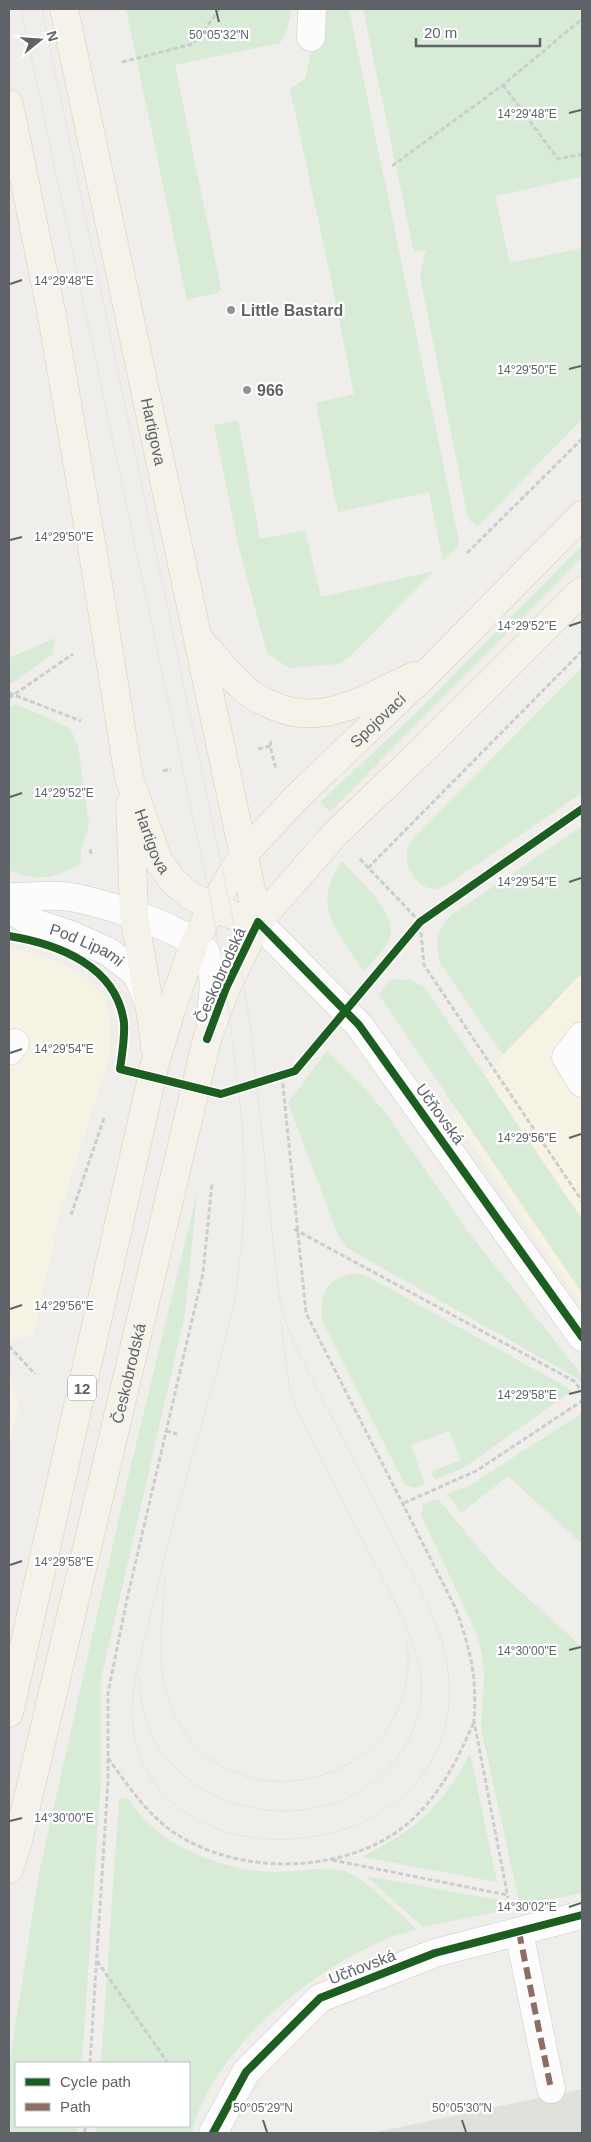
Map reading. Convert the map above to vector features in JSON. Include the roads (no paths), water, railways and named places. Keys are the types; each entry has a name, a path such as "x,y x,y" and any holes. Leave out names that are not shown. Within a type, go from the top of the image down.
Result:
{"main road":[{"name":"Hartigova","path":"64,9 244,854"},
{"name":"Hartigova","path":"9,104 52,316 95,565 128,778 158,860 172,880 189,895 212,907 232,916 258,922"},
{"name":"Spojovací","path":"195,942 212,907 244,854 298,796 433,667 582,515"},
{"path":"258,922 335,834 426,747 582,590"},
{"path":"198,639 252,695 264,702 297,713 315,714 345,708 433,667"},
{"path":"128,778 134,914 154,1034 156,1063"},
{"name":"Českobrodská","path":"9,1869 18,1845 207,1039 226,988 258,922 244,854"},
{"name":"Českobrodská","path":"9,1712 156,1063 171,1010 195,942"}],"street":[{"path":"311,37 312,9"},
{"name":"Pod Lipami","path":"9,897 62,896 86,900 134,914 195,942"},
{"name":"Pod Lipami","path":"9,909 29,921 71,935 109,952 137,974 148,1000"},
{"name":"Učňovská","path":"258,922 364,1032 582,1337"},
{"path":"195,942 208,956 213,977 214,996 207,1039"},
{"path":"582,1036 566,1057 582,1083"},
{"name":"Učňovská","path":"213,2133 246,2072 320,1998 435,1953 582,1915"},
{"path":"519,1932 551,2089"}],"tram line":[{"path":"21,9 212,907 226,988 242,1120 245,1192 242,1243 235,1298 223,1349 169,1539 136,1676 132,1707 133,1730 159,1790 203,1823 258,1838 317,1836 373,1817 418,1780 445,1727 446,1658 437,1627 423,1595 295,1345 283,1314 278,1291"},
{"path":"42,9 232,915 251,1030 279,1297"},
{"path":"140,1679 147,1725 170,1762 203,1789 243,1806 286,1811 330,1804 369,1785 401,1752 415,1726 420,1707 422,1687 414,1648 397,1606 324,1465 295,1404 289,1386 281,1322"},
{"path":"165,1579 161,1653 167,1696 191,1741 227,1769 268,1781 311,1778 352,1762 384,1733 404,1693 407,1642"}],"place":[{"name":"Little Bastard","path":"231,310"},
{"name":"966","path":"247,390"}]}
